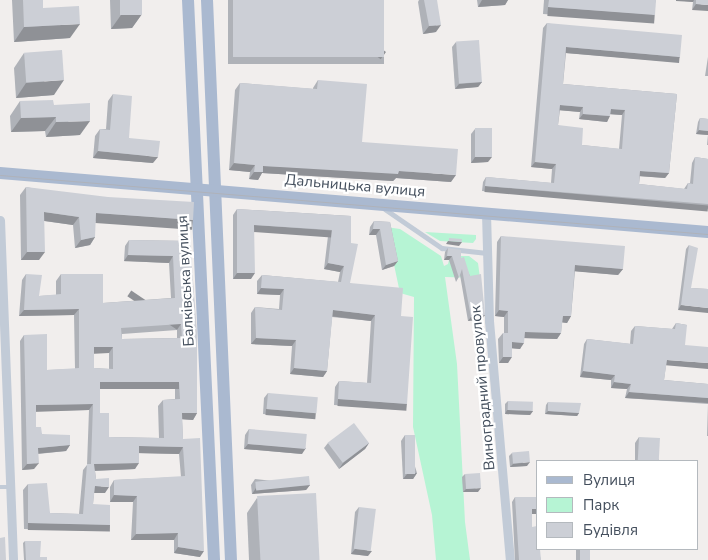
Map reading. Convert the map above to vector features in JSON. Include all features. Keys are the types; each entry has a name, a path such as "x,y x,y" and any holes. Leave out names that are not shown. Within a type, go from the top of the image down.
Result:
{"main road":[{"name":"Балківська вулиця","path":"188,0 214,560"},
{"path":"207,0 230,560"},
{"name":"Дальницька вулиця","path":"0,173 708,232"}],"street":[{"name":"Виноградний провулок","path":"486,213 489,321 510,560"},
{"path":"0,220 13,560"}],"lane":[{"path":"381,204 393,217 442,248 486,253"},
{"path":"0,487 10,487"}],"green space":[{"path":"386,227 400,229 441,256 444,266 448,264 450,256 469,256 478,263 480,278 445,277 457,364 465,522 470,560 436,560 432,515 413,427 414,297 400,293"},
{"path":"425,232 476,235 476,239 473,243 440,241"}],"building":[{"path":"23,0 43,0 43,8 79,6 80,24 24,27"},
{"path":"120,0 142,0 142,15 120,15"},
{"path":"233,0 384,0 384,57 233,57"},
{"path":"424,0 437,0 441,25 429,26"},
{"path":"549,0 656,0 655,15 548,7"},
{"path":"696,0 708,0 708,5 696,4"},
{"path":"547,23 682,35 680,57 566,47 563,84 677,94 669,173 640,171 639,184 687,189 688,183 693,184 695,157 708,159 708,204 485,186 486,177 554,183 556,164 535,162","holes":["560,105 583,107 583,114 610,116 611,109 625,110 622,149 582,145 583,128 558,125"]},
{"path":"479,40 482,82 459,84 456,42"},
{"path":"62,50 64,80 26,83 24,53"},
{"path":"318,80 367,84 362,142 458,149 456,175 399,171 398,174 263,166 263,172 254,172 255,165 234,163 240,83 317,89"},
{"path":"113,94 132,96 129,138 160,141 158,157 98,151 100,129 110,130"},
{"path":"53,100 54,105 90,103 90,121 56,122 56,117 21,118 20,101"},
{"path":"700,118 708,119 708,131 699,130"},
{"path":"475,128 492,128 492,157 475,157"},
{"path":"26,187 108,197 194,202 193,220 96,213 95,237 81,240 79,217 44,212 45,252 27,252"},
{"path":"237,209 351,216 351,243 358,244 350,283 403,288 401,316 413,317 407,404 338,399 339,381 371,383 375,315 333,310 327,371 294,368 296,340 256,338 255,307 282,310 284,289 261,288 262,275 341,282 344,266 328,263 332,230 254,225 255,273 237,273"},
{"path":"374,221 390,222 398,261 386,265 380,229 373,229"},
{"path":"501,236 625,246 623,269 575,265 571,316 563,316 561,333 525,332 524,343 512,342 512,357 503,357 503,333 508,333 508,311 499,310"},
{"path":"449,238 462,239 462,242 449,241"},
{"path":"129,240 190,241 197,332 197,413 182,413 183,439 200,438 204,551 178,547 178,533 136,534 137,496 114,495 114,480 185,476 183,447 139,446 139,463 94,464 96,479 109,478 109,487 95,486 93,504 110,505 110,525 28,523 28,484 47,483 50,513 83,514 87,464 91,464 93,404 36,405 36,427 41,427 42,434 70,435 70,445 38,448 39,463 27,464 24,335 47,334 47,370 79,368 79,309 24,310 26,274 42,275 39,296 61,294 61,274 103,274 103,303 175,298 173,256 128,255","holes":["181,324 182,338 122,339 121,328","94,347 113,347 113,369 94,368","100,382 179,382 180,399 163,400 164,438 109,437 109,413 100,413"]},
{"path":"689,245 698,248 691,288 708,289 708,308 681,305"},
{"path":"448,248 461,250 461,258 464,257 470,276 481,274 485,315 471,317 462,269 459,278 452,256 447,256"},
{"path":"676,323 687,325 685,345 708,347 708,363 667,360 664,380 708,384 708,398 629,392 631,384 614,382 615,375 583,371 587,339 633,344 635,326 675,329"},
{"path":"268,393 318,397 316,413 267,409"},
{"path":"508,401 533,402 533,411 508,410"},
{"path":"548,402 581,403 579,413 548,411"},
{"path":"354,423 369,443 343,463 328,443"},
{"path":"249,429 307,434 305,449 248,444"},
{"path":"405,435 415,435 415,474 405,474"},
{"path":"639,437 660,438 659,460 638,460"},
{"path":"529,451 530,462 513,463 512,452"},
{"path":"480,473 481,488 466,489 465,474"},
{"path":"309,476 310,485 256,491 255,482"},
{"path":"316,493 320,560 260,560 257,496"},
{"path":"515,497 536,497 536,509 532,509 532,527 536,526 536,550 540,550 541,560 519,560"},
{"path":"359,507 376,509 371,551 354,549"},
{"path":"5,537 6,560 0,560 0,538"},
{"path":"25,541 41,541 40,557 47,557 47,560 26,560"},
{"path":"580,550 590,550 590,560 580,560"}],"tram line":[{"path":"0,175 708,234"}]}
